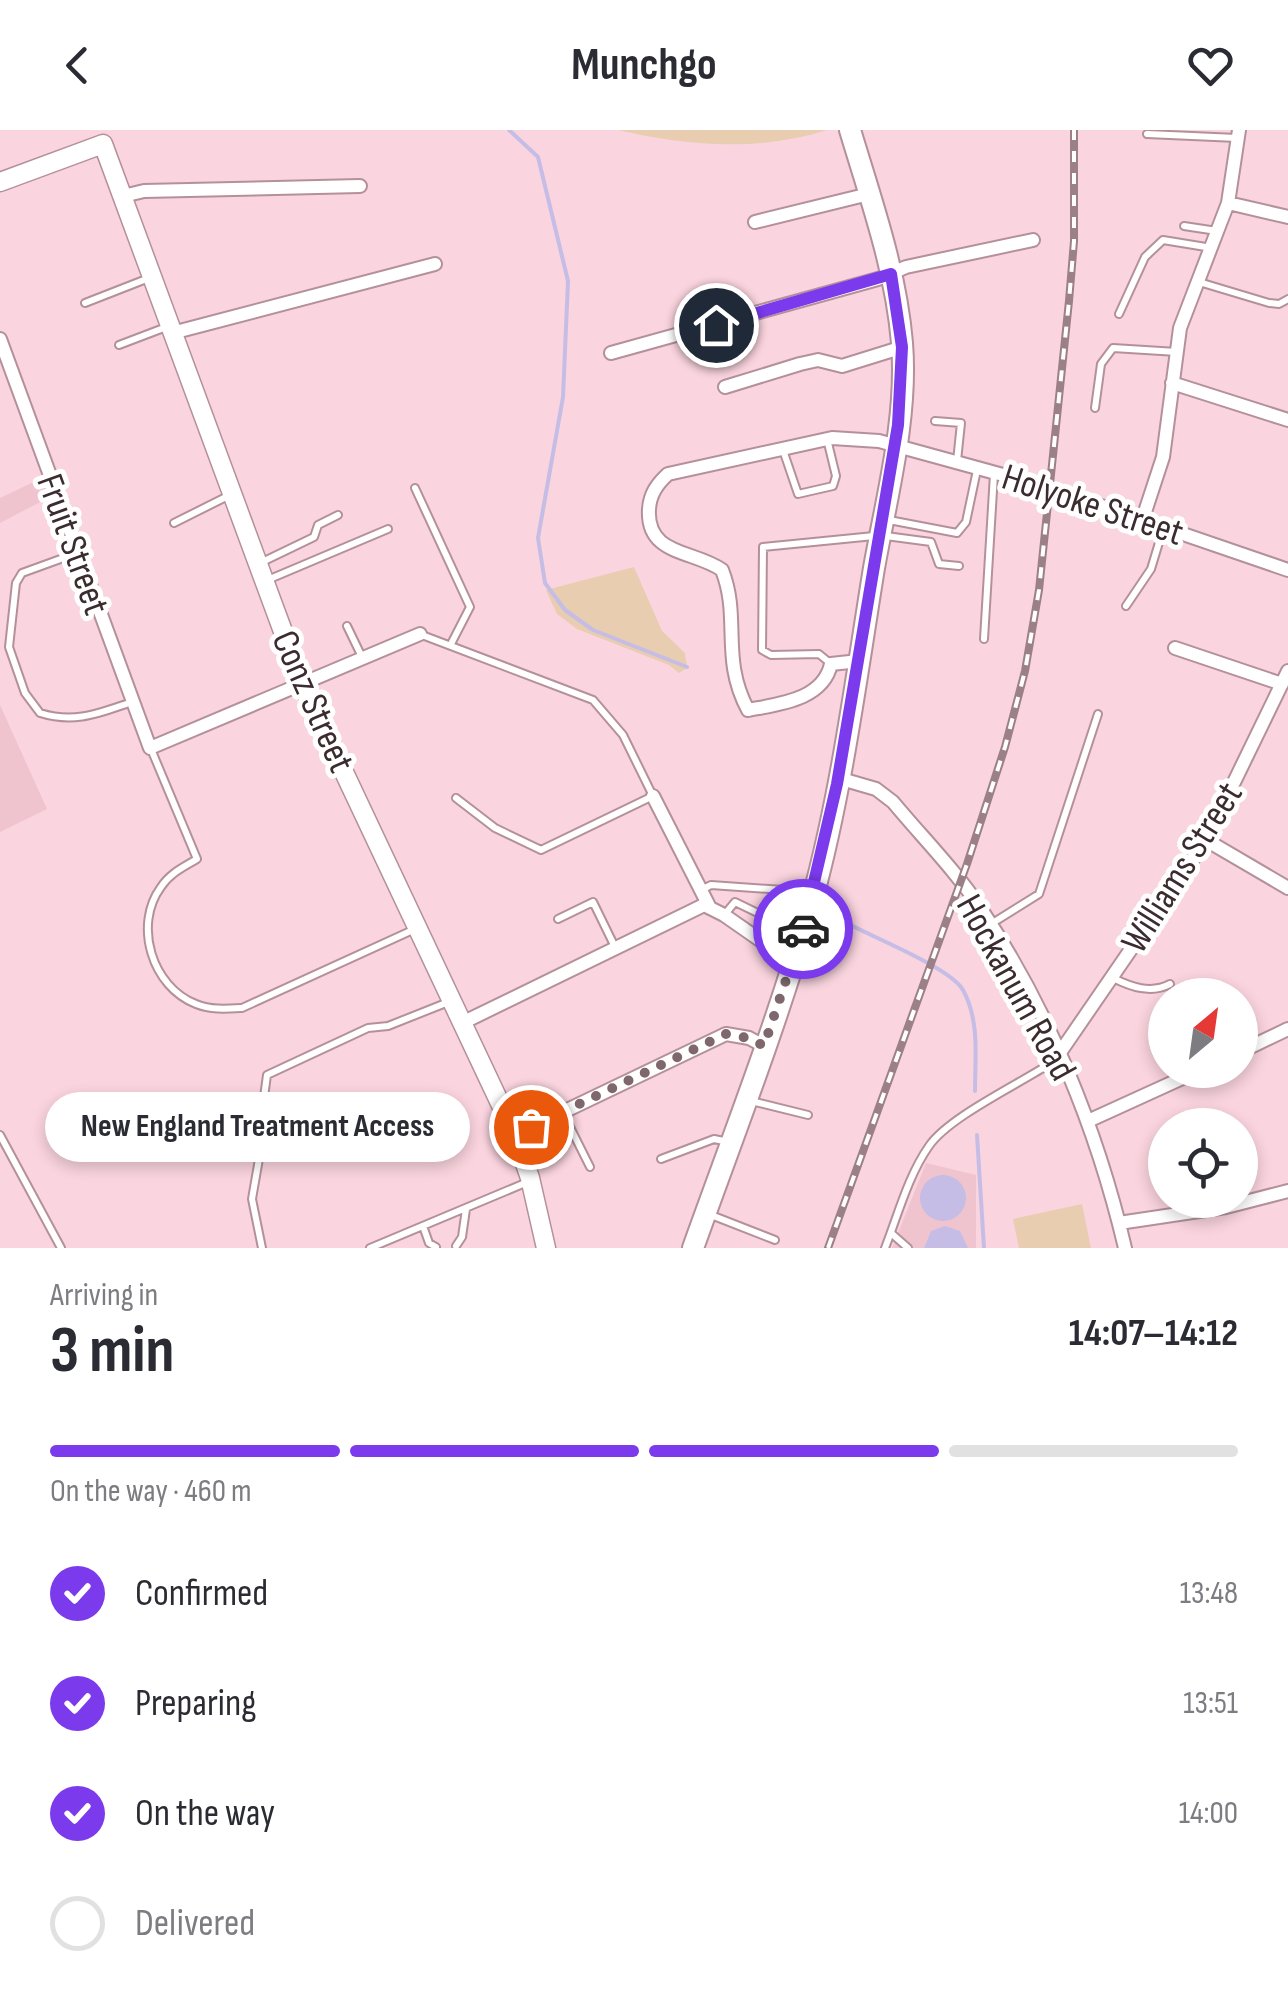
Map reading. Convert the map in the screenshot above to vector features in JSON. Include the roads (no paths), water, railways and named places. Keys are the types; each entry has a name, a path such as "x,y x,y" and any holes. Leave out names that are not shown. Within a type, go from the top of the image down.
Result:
{"main road":[{"path":"693,1248 814,892 838,778 895,446 903,377 902,347 891,274 850,130"},
{"name":"Conz Street","path":"0,182 103,144 302,684 515,1135 531,1181 546,1248"}],"street":[{"path":"1143,518 1163,457 1180,328 1228,202 1239,134"},
{"path":"123,196 144,191 360,186"},
{"path":"755,222 869,194"},
{"path":"1228,202 1288,217"},
{"path":"612,352 785,306 906,268 1033,240"},
{"path":"171,329 435,264"},
{"name":"Fruit Street","path":"0,340 150,748"},
{"path":"725,387 800,364 826,361 842,366 902,347"},
{"path":"1172,384 1288,420"},
{"name":"Holyoke Street","path":"831,664 828,676 812,692 789,702 748,710 732,669 728,593 722,570 708,560 668,549 659,541 649,522 650,500 660,481 668,474 826,439 855,438 994,472 1143,518 1288,570"},
{"path":"150,748 420,634"},
{"path":"1175,648 1285,678"},
{"path":"831,664 859,660"},
{"name":"Williams Street","path":"1059,1054 1206,840 1285,678"},
{"name":"Hockanum Road","path":"838,778 876,789 893,802 990,924 1059,1054 1088,1122 1125,1248"},
{"path":"654,796 709,906 793,962"},
{"path":"1206,840 1288,888"},
{"path":"462,1023 696,907 709,906"},
{"path":"1258,1044 1288,1030"},
{"path":"515,1135 726,1034 764,1046"},
{"path":"1088,1122 1161,1088"},
{"path":"1119,1222 1226,1207 1288,1191"}],"lane":[{"path":"1147,134 1239,134"},
{"path":"1184,226 1218,232"},
{"path":"1118,314 1144,257 1163,240 1212,248"},
{"path":"85,304 152,276"},
{"path":"1198,281 1269,303 1279,304 1288,299"},
{"path":"119,345 171,329"},
{"path":"1095,408 1101,364 1113,348 1176,352"},
{"path":"935,421 961,423 957,462"},
{"path":"782,449 798,494 834,486 836,476 826,439"},
{"path":"831,664 819,654 770,654 762,650 763,547 843,538 881,527 957,533 966,522 978,468"},
{"path":"984,638 994,472"},
{"path":"415,488 470,607 451,644"},
{"path":"174,523 232,495"},
{"path":"260,573 314,537 318,525 338,516"},
{"path":"1126,606 1151,569 1164,525"},
{"path":"881,527 931,542 939,564 959,566"},
{"path":"260,573 388,529"},
{"path":"77,554 22,573 16,583 9,647 25,693 40,713 70,719 86,718 132,701"},
{"path":"348,626 362,658"},
{"path":"420,634 594,700 623,735 654,796 541,850 495,828 456,798"},
{"path":"990,924 1039,894 1098,714"},
{"path":"150,748 198,859 174,872 159,888 150,910 147,940 155,964 171,988 193,1004 218,1010 242,1008 418,928"},
{"path":"701,890 711,886 814,892"},
{"path":"724,915 735,902 773,918 791,888"},
{"path":"558,919 593,902 615,947"},
{"path":"1112,978 1148,989"},
{"path":"262,1248 252,1198 264,1136 262,1112 267,1075 368,1028 388,1026 452,1000"},
{"path":"885,1248 931,1143 950,1126 1059,1054"},
{"path":"745,1100 808,1114"},
{"path":"563,1112 590,1167"},
{"path":"0,1135 62,1248"},
{"path":"661,1159 714,1139 730,1142"},
{"path":"370,1248 531,1181"},
{"path":"456,1246 462,1238 466,1208"},
{"path":"706,1213 775,1240"},
{"path":"423,1226 429,1243 436,1247"},
{"path":"891,1233 908,1248"}],"waterway":[{"path":"509,130 538,157 568,281 563,397 538,538 545,583 565,610 593,630 687,667"},
{"path":"841,920 942,971 963,990 974,1027 975,1091"},
{"path":"977,1135 984,1248"}],"railway":[{"path":"828,1248 967,864 1025,671 1039,590 1069,301 1074,241 1074,130"}],"place":[{"name":"New England Treatment Access","path":"531,1127"}]}
